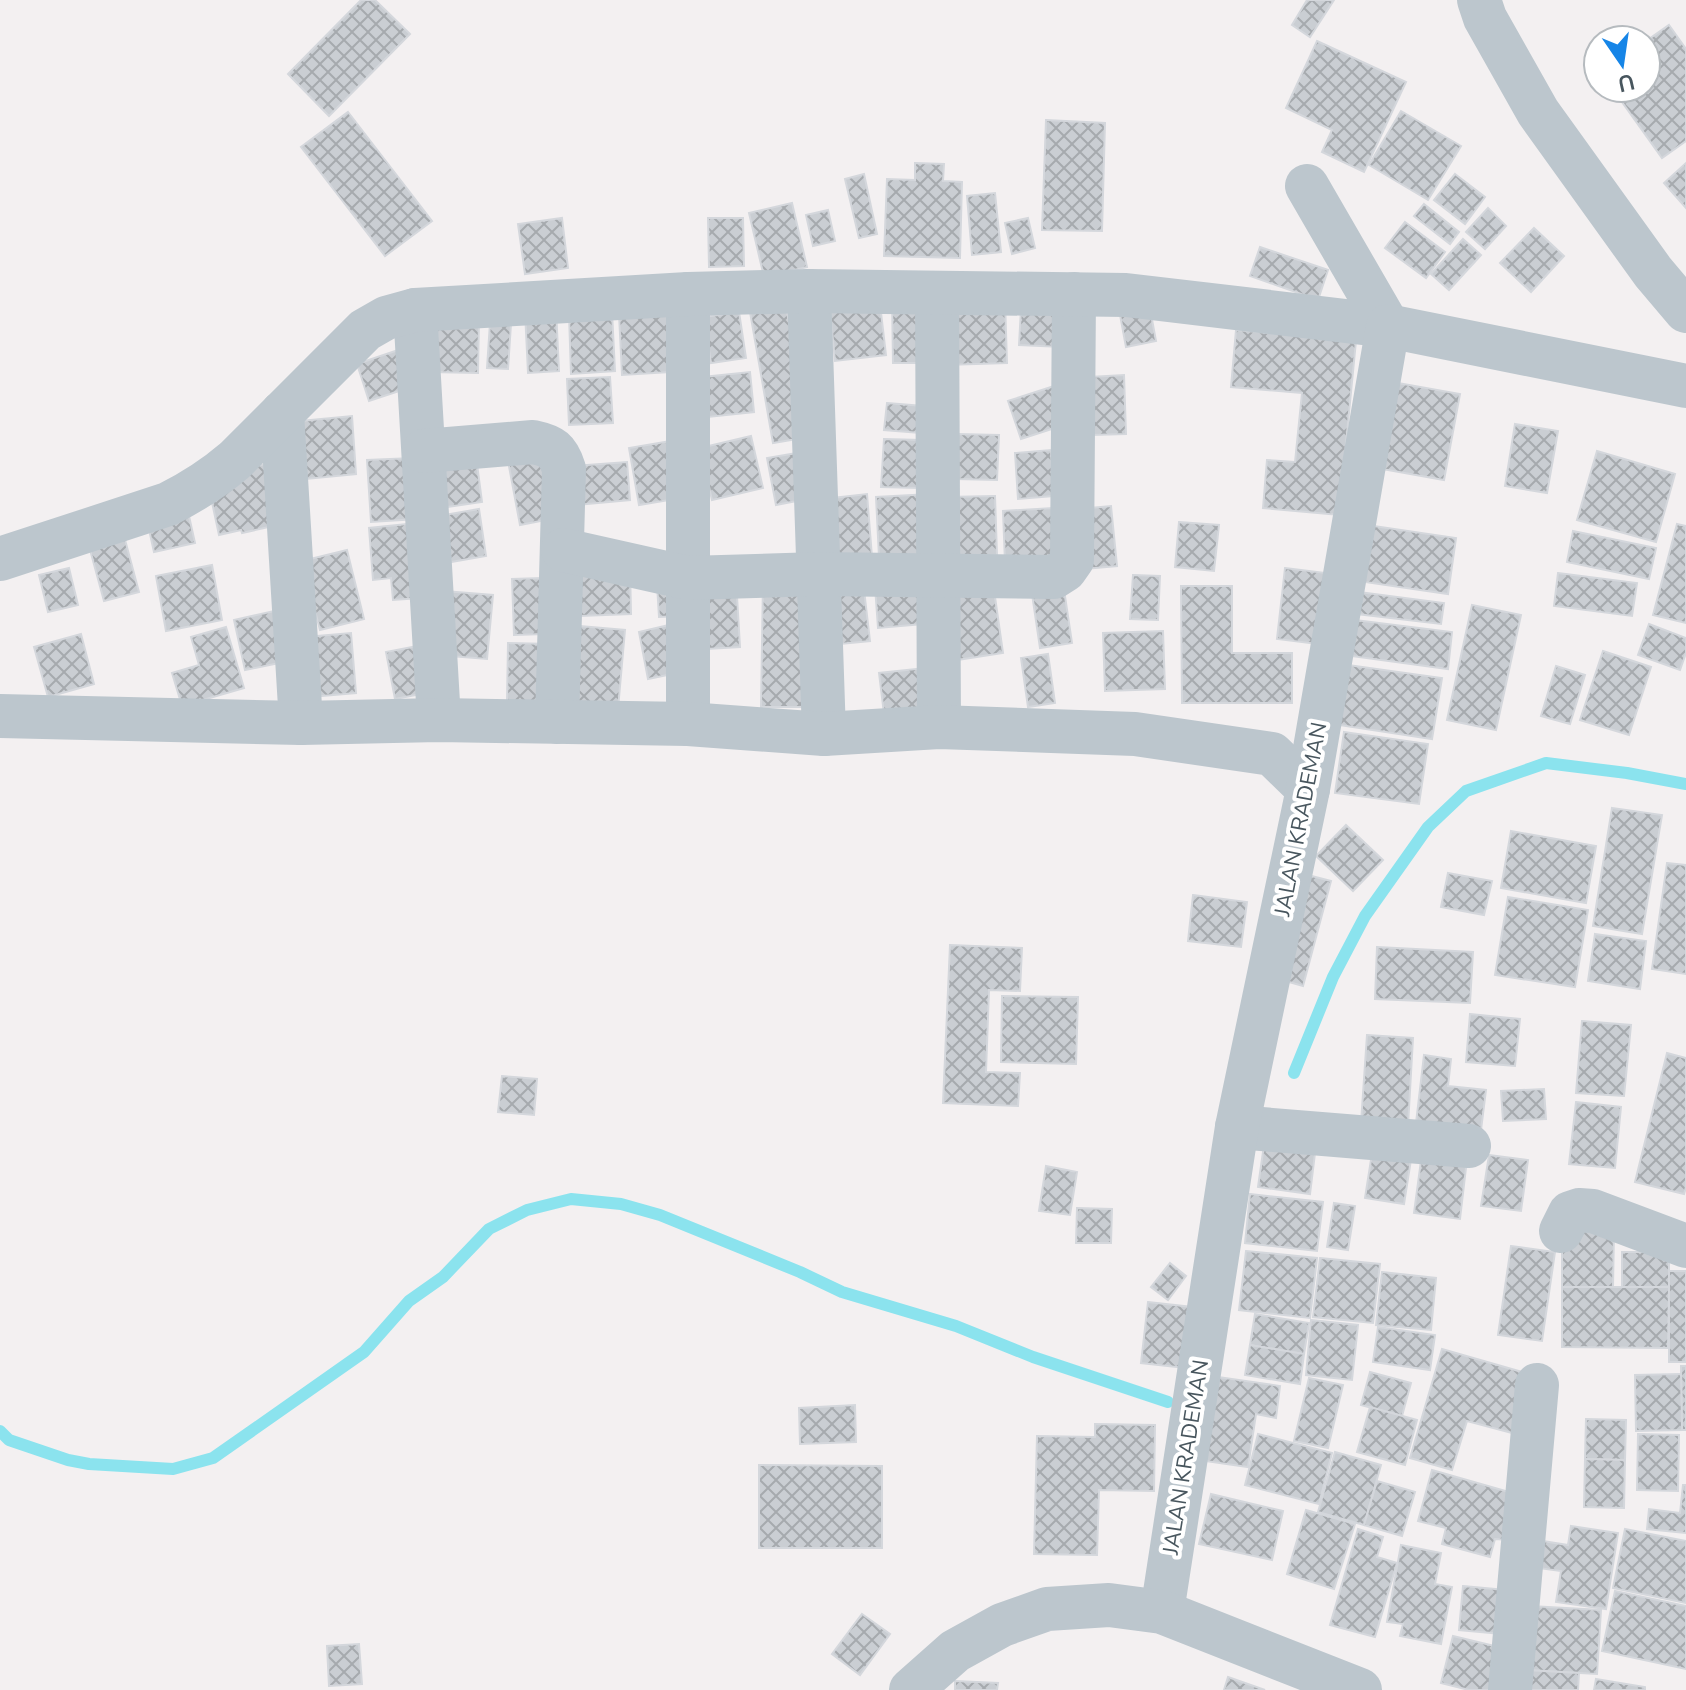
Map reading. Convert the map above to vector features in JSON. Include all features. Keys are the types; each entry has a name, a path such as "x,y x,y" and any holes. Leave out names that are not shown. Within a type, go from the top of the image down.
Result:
{"street":[{"path":"1479,0 1485,18 1538,112 1653,272 1686,311"},
{"path":"1307,186 1388,326"},
{"path":"0,559 168,504 190,493 216,476 365,330 386,318 436,307 809,291 1154,297 1388,326 1686,386"},
{"path":"809,291 824,734"},
{"path":"937,293 939,727"},
{"path":"688,294 688,724"},
{"path":"563,550 688,578 818,574 1054,577 1065,570 1072,560 1074,294"},
{"path":"415,310 439,720"},
{"name":"JALAN KRADEMAN","path":"1162,1612 1237,1127 1308,789 1388,326"},
{"path":"282,413 301,723"},
{"path":"424,451 533,442 548,445 559,456 564,469 557,722"},
{"path":"0,716 301,723 439,720 688,724 824,734 939,727 1135,734 1272,754 1308,789"},
{"path":"1237,1127 1469,1146"},
{"path":"1561,1231 1570,1213 1593,1211 1686,1246"},
{"path":"1510,1690 1537,1385"},
{"path":"911,1690 955,1651 1002,1625 1047,1609 1109,1605 1162,1612 1340,1687"}],"building":[{"path":"361,0 375,0 410,34 329,116 288,74"},
{"path":"1307,0 1334,0 1310,37 1292,25"},
{"path":"1669,25 1686,49 1686,141 1662,158 1623,104 1662,104 1662,30"},
{"path":"1317,41 1406,82 1364,172 1322,152 1332,130 1286,108"},
{"path":"1401,111 1461,146 1428,200 1369,165"},
{"path":"348,112 432,221 385,256 301,147"},
{"path":"1046,120 1105,123 1102,231 1042,230"},
{"path":"915,163 944,164 943,181 962,182 960,258 884,256 887,179 915,180"},
{"path":"1686,163 1686,208 1664,183"},
{"path":"864,174 877,234 859,238 845,179"},
{"path":"1455,174 1485,197 1465,224 1434,200"},
{"path":"995,193 1001,252 972,255 967,196"},
{"path":"792,203 807,267 764,277 749,213"},
{"path":"1424,204 1459,232 1450,244 1414,216"},
{"path":"1488,208 1506,226 1485,249 1466,232"},
{"path":"828,210 835,241 813,246 806,215"},
{"path":"562,218 568,268 525,274 518,224"},
{"path":"708,218 743,218 744,266 709,267"},
{"path":"1028,218 1035,248 1012,254 1005,223"},
{"path":"1405,222 1445,252 1426,278 1385,248"},
{"path":"1534,228 1564,256 1531,292 1500,263"},
{"path":"1463,239 1481,255 1449,290 1431,274"},
{"path":"1260,247 1328,270 1318,300 1250,276"},
{"path":"929,297 930,363 893,363 892,298"},
{"path":"1148,298 1156,341 1126,347 1118,304"},
{"path":"1005,301 1007,363 945,365 944,302"},
{"path":"880,304 886,355 835,361 830,310"},
{"path":"786,306 809,437 773,443 750,312"},
{"path":"556,309 559,371 528,373 525,311"},
{"path":"1021,309 1064,311 1062,347 1019,345"},
{"path":"683,310 686,371 622,375 619,314"},
{"path":"612,312 615,371 571,374 569,315"},
{"path":"739,312 746,358 711,363 704,317"},
{"path":"432,319 479,320 478,373 430,372"},
{"path":"490,323 511,324 508,369 487,368"},
{"path":"1236,330 1356,341 1339,515 1263,508 1267,460 1295,462 1302,393 1231,387"},
{"path":"401,349 414,386 369,401 357,364"},
{"path":"750,372 754,412 708,417 703,377"},
{"path":"1124,375 1126,434 1092,435 1090,377"},
{"path":"610,377 613,423 569,425 567,379"},
{"path":"1398,383 1460,394 1444,480 1382,469"},
{"path":"1054,386 1067,424 1021,439 1008,401"},
{"path":"887,403 923,406 920,433 884,430"},
{"path":"352,416 356,474 306,479 301,421"},
{"path":"1515,424 1558,431 1547,493 1505,486"},
{"path":"957,434 999,435 997,480 956,479"},
{"path":"751,436 763,488 712,500 700,448"},
{"path":"884,439 921,440 919,488 881,487"},
{"path":"671,441 681,498 639,505 629,448"},
{"path":"1051,450 1053,496 1018,499 1015,453"},
{"path":"1597,451 1675,474 1656,542 1577,520"},
{"path":"803,452 812,498 776,505 767,458"},
{"path":"543,454 556,518 520,525 508,461"},
{"path":"413,458 417,519 371,522 367,460"},
{"path":"274,462 287,523 219,535 210,493 229,472"},
{"path":"627,462 630,500 577,505 574,466"},
{"path":"477,464 482,502 440,508 434,469"},
{"path":"867,494 872,557 839,561 833,498"},
{"path":"930,494 933,555 879,557 876,497"},
{"path":"995,496 997,555 948,556 946,497"},
{"path":"1111,506 1117,566 1085,569 1079,509"},
{"path":"187,507 195,543 154,552 146,516"},
{"path":"1053,508 1054,561 1005,563 1003,511"},
{"path":"479,509 486,556 451,562 444,515"},
{"path":"1179,522 1219,525 1214,571 1175,567"},
{"path":"416,523 420,598 393,600 391,578 373,580 369,528"},
{"path":"1677,524 1686,526 1686,623 1653,615"},
{"path":"1367,525 1456,538 1448,594 1358,581"},
{"path":"1573,531 1656,548 1649,579 1567,562"},
{"path":"124,536 139,592 104,601 89,546"},
{"path":"347,550 364,619 320,630 302,561"},
{"path":"212,565 222,620 166,631 156,576"},
{"path":"630,566 631,614 580,616 578,568"},
{"path":"69,568 78,605 48,612 39,575"},
{"path":"1285,568 1326,573 1317,644 1277,639"},
{"path":"1558,573 1637,583 1632,616 1554,606"},
{"path":"1133,575 1160,576 1158,620 1130,619"},
{"path":"542,578 545,634 514,635 512,579"},
{"path":"736,579 740,647 707,649 703,581"},
{"path":"763,580 812,581 811,707 761,707"},
{"path":"863,581 870,641 830,645 824,585"},
{"path":"920,582 923,624 878,628 875,586"},
{"path":"993,583 1003,653 957,660 947,590"},
{"path":"1063,583 1072,643 1040,648 1031,587"},
{"path":"657,584 682,616 659,617"},
{"path":"1181,586 1232,586 1232,653 1292,653 1292,703 1182,703"},
{"path":"444,591 493,595 487,659 438,655"},
{"path":"1359,592 1444,603 1441,624 1357,614"},
{"path":"1472,605 1521,615 1496,730 1447,720"},
{"path":"279,610 289,661 245,670 234,620"},
{"path":"1355,620 1452,632 1448,669 1351,656"},
{"path":"673,624 682,672 648,679 639,632"},
{"path":"1649,624 1686,638 1686,653 1680,670 1638,655"},
{"path":"568,625 625,630 618,709 560,704"},
{"path":"226,627 244,688 182,706 172,673 199,665 191,637"},
{"path":"1163,631 1165,689 1105,691 1103,633"},
{"path":"351,633 356,693 311,697 306,637"},
{"path":"81,634 94,684 48,697 34,647"},
{"path":"508,643 551,644 550,703 507,702"},
{"path":"428,644 436,691 395,699 386,652"},
{"path":"1603,651 1651,667 1629,735 1580,720"},
{"path":"1048,654 1055,703 1028,707 1021,658"},
{"path":"1348,665 1442,678 1432,739 1339,725"},
{"path":"1556,666 1585,675 1570,724 1541,716"},
{"path":"925,668 930,709 884,714 879,673"},
{"path":"1344,732 1428,744 1419,804 1335,793"},
{"path":"1612,808 1662,815 1642,934 1593,926"},
{"path":"1346,825 1383,860 1353,891 1316,856"},
{"path":"1511,831 1596,846 1586,903 1501,888"},
{"path":"1667,863 1686,865 1686,974 1652,969"},
{"path":"1448,873 1492,881 1484,915 1441,907"},
{"path":"1304,874 1331,881 1303,986 1275,978"},
{"path":"1193,895 1247,902 1241,947 1188,941"},
{"path":"1508,897 1588,910 1575,987 1495,975"},
{"path":"1595,934 1646,941 1640,989 1588,981"},
{"path":"950,945 1022,948 1020,991 989,990 986,1072 1020,1073 1018,1106 943,1103"},
{"path":"1377,947 1473,952 1470,1003 1375,999"},
{"path":"1002,996 1078,997 1076,1064 1001,1062"},
{"path":"1470,1014 1520,1019 1515,1066 1466,1062"},
{"path":"1582,1021 1631,1025 1624,1096 1576,1093"},
{"path":"1367,1035 1413,1038 1408,1126 1361,1123"},
{"path":"1667,1053 1686,1058 1684,1194 1635,1182"},
{"path":"1424,1055 1451,1059 1448,1086 1486,1090 1481,1130 1416,1123"},
{"path":"502,1076 537,1079 534,1115 498,1112"},
{"path":"1544,1089 1546,1119 1503,1121 1501,1091"},
{"path":"1576,1102 1621,1107 1615,1168 1569,1164"},
{"path":"1264,1145 1315,1153 1310,1194 1258,1187"},
{"path":"1373,1147 1412,1153 1404,1204 1365,1198"},
{"path":"1422,1153 1467,1159 1460,1219 1414,1213"},
{"path":"1489,1155 1528,1160 1521,1211 1481,1206"},
{"path":"1046,1166 1077,1172 1070,1215 1039,1211"},
{"path":"1250,1194 1323,1202 1317,1251 1245,1243"},
{"path":"1334,1203 1355,1206 1348,1250 1327,1247"},
{"path":"1077,1208 1112,1209 1111,1243 1076,1243"},
{"path":"1562,1231 1614,1231 1613,1287 1562,1287"},
{"path":"1511,1246 1555,1252 1542,1341 1498,1335"},
{"path":"1246,1251 1317,1258 1310,1318 1239,1310"},
{"path":"1622,1252 1669,1252 1669,1287 1622,1287"},
{"path":"1320,1258 1380,1264 1373,1323 1313,1317"},
{"path":"1170,1263 1186,1276 1168,1300 1151,1287"},
{"path":"1669,1271 1686,1271 1686,1362 1669,1362"},
{"path":"1382,1272 1436,1278 1431,1330 1376,1325"},
{"path":"1562,1287 1669,1287 1668,1348 1562,1347"},
{"path":"1148,1302 1192,1307 1185,1368 1141,1363"},
{"path":"1255,1314 1309,1323 1304,1354 1250,1345"},
{"path":"1311,1320 1358,1325 1352,1380 1306,1375"},
{"path":"1378,1327 1435,1335 1430,1370 1373,1362"},
{"path":"1250,1345 1304,1354 1300,1384 1245,1375"},
{"path":"1442,1349 1529,1374 1512,1433 1467,1421 1452,1470 1410,1458"},
{"path":"1681,1366 1686,1366 1686,1430 1682,1430"},
{"path":"1370,1372 1411,1383 1402,1416 1361,1405"},
{"path":"1681,1374 1682,1430 1636,1431 1635,1375"},
{"path":"1218,1377 1280,1386 1276,1418 1256,1414 1248,1467 1205,1461"},
{"path":"1309,1378 1343,1385 1328,1448 1294,1441"},
{"path":"855,1405 856,1442 800,1444 799,1408"},
{"path":"1370,1407 1417,1420 1405,1465 1357,1452"},
{"path":"1586,1419 1626,1420 1625,1460 1585,1459"},
{"path":"1095,1424 1155,1425 1154,1491 1099,1490 1097,1555 1034,1554 1037,1436 1095,1437"},
{"path":"1258,1434 1332,1453 1319,1504 1245,1485"},
{"path":"1638,1434 1679,1435 1678,1491 1637,1490"},
{"path":"1335,1452 1381,1465 1364,1525 1318,1512"},
{"path":"1585,1459 1625,1460 1624,1508 1584,1507"},
{"path":"759,1465 882,1466 882,1548 759,1548"},
{"path":"1432,1470 1516,1494 1508,1540 1495,1539 1490,1557 1442,1544 1446,1528 1418,1521"},
{"path":"1377,1481 1415,1492 1402,1536 1364,1525"},
{"path":"1683,1485 1686,1485 1686,1533 1647,1529 1649,1509 1680,1513"},
{"path":"1211,1494 1283,1511 1272,1560 1199,1544"},
{"path":"1306,1510 1355,1524 1334,1589 1287,1574"},
{"path":"1571,1526 1618,1533 1606,1609 1556,1602 1561,1571 1531,1567 1536,1540 1568,1545"},
{"path":"1358,1529 1383,1537 1377,1557 1397,1563 1375,1637 1330,1625"},
{"path":"1625,1529 1686,1541 1686,1603 1613,1588"},
{"path":"1401,1545 1441,1553 1435,1584 1452,1587 1441,1644 1400,1636 1403,1624 1387,1622"},
{"path":"1463,1586 1516,1591 1512,1635 1459,1630"},
{"path":"1615,1591 1686,1606 1686,1669 1602,1651"},
{"path":"1530,1606 1601,1610 1597,1674 1526,1670"},
{"path":"862,1614 890,1634 860,1675 832,1654"},
{"path":"1453,1636 1507,1649 1498,1690 1469,1690 1441,1683"},
{"path":"359,1644 362,1684 329,1686 327,1646"},
{"path":"1526,1670 1579,1673 1578,1690 1525,1690"},
{"path":"1228,1677 1265,1690 1224,1690"},
{"path":"1596,1679 1645,1687 1645,1690 1594,1690"},
{"path":"955,1681 998,1683 997,1690 955,1690"}],"waterway":[{"path":"1294,1073 1333,977 1365,916 1428,827 1466,791 1546,763 1686,784"},
{"path":"0,1431 9,1440 89,1464 173,1469 213,1458 364,1352 409,1301 443,1277 489,1229 527,1210 571,1199 621,1204 660,1215 842,1292 956,1326 1033,1357 1168,1402"}]}
